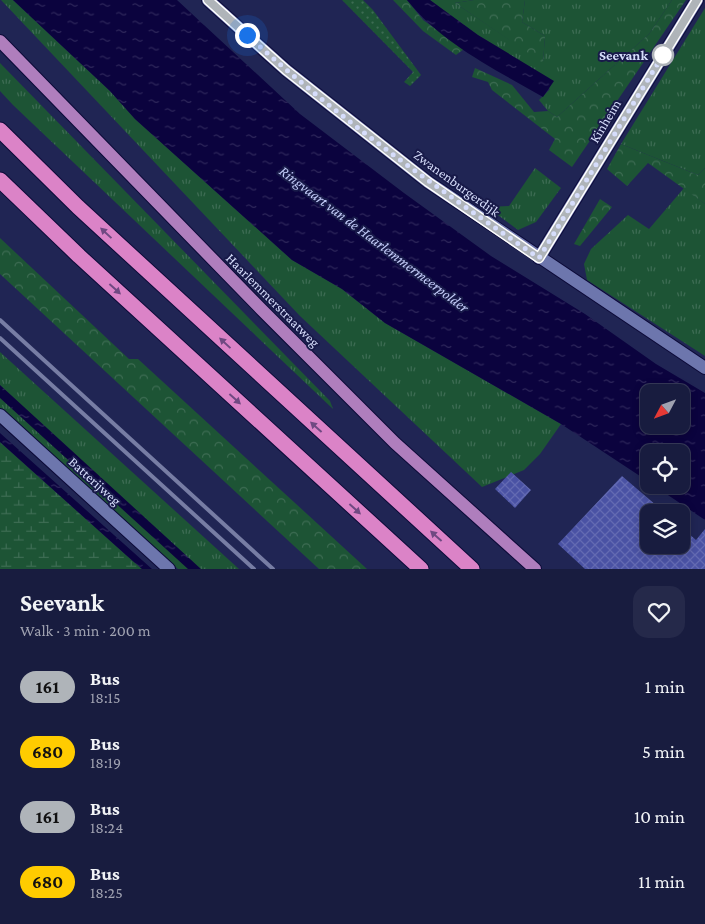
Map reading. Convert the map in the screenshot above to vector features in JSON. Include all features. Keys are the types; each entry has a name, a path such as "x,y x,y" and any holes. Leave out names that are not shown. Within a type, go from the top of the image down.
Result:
{"highway":[{"path":"0,130 78,207 472,569"},
{"path":"0,180 79,256 421,569"},
{"path":"0,193 79,256"}],"main road":[{"name":"Haarlemmerstraatweg","path":"0,41 248,296 395,443 535,569"}],"street":[{"name":"Zwanenburgerdijk","path":"208,0 286,70 428,182 705,368"},
{"name":"Kinheim","path":"539,258 697,0"},
{"name":"Batterijweg","path":"0,416 169,569"}],"green space":[{"path":"1,0 13,0 110,91 135,119 292,260 342,289 385,323 561,424 540,454 524,470 482,487 300,316"},
{"path":"342,0 363,0 373,10 421,75 410,86 404,82 413,72"},
{"path":"393,0 407,0 423,20 464,49 456,55 423,31"},
{"path":"430,0 474,0 455,3 543,62 545,36 522,22 525,0 672,0 649,34 557,117 548,111 539,100 550,89"},
{"path":"474,0 525,0 522,22 545,36 543,63 455,3"},
{"path":"672,0 686,0 572,167 549,150 555,139 492,90 488,82 472,77 475,68 512,85 534,112 548,111 557,117 649,34"},
{"path":"705,8 705,168 698,175 621,144"},
{"path":"0,63 330,401 333,409 13,105 0,91"},
{"path":"621,144 698,175 705,168 705,204 648,163 627,186 607,169"},
{"path":"535,168 561,188 536,222 518,230 487,207 509,206"},
{"path":"684,188 705,204 705,356 587,280 584,264 591,249 628,215 649,229"},
{"path":"600,199 612,207 580,246 574,244"},
{"path":"0,238 129,359 138,359 367,569 319,569 0,274"},
{"path":"0,352 239,569 178,569 0,408"},
{"path":"0,442 126,555 142,569 0,569"}],"water":[{"name":"Ringvaart van de Haarlemmermeerpolder","path":"13,0 177,0 300,114 404,193 491,256 585,314 656,364 690,384 640,384 640,434 690,434 690,384 705,393 705,520 690,510 690,504 681,504 666,494 690,494 690,444 640,444 640,476 561,424 385,323 342,289 292,260 135,119 110,91"},
{"path":"407,0 430,0 478,35 554,81 543,97 488,66 436,30"},
{"path":"0,385 201,569 188,569 0,398"},
{"path":"0,433 152,569 142,569 126,555 0,442"}],"building":[{"path":"511,472 531,490 515,508 495,489"},
{"path":"622,476 640,491 640,494 643,494 655,504 640,504 640,554 690,554 690,535 696,540 705,529 705,569 585,569 558,544"}],"railway":[{"path":"0,320 273,569"},
{"path":"0,338 254,569"}],"bus line":[{"name":"161","path":"208,0 286,70 428,182 539,258 697,0"}],"place":[{"name":"Seevank","path":"663,55"}],"route":[{"path":"247,35 286,70 428,182 539,258 663,55"}]}
